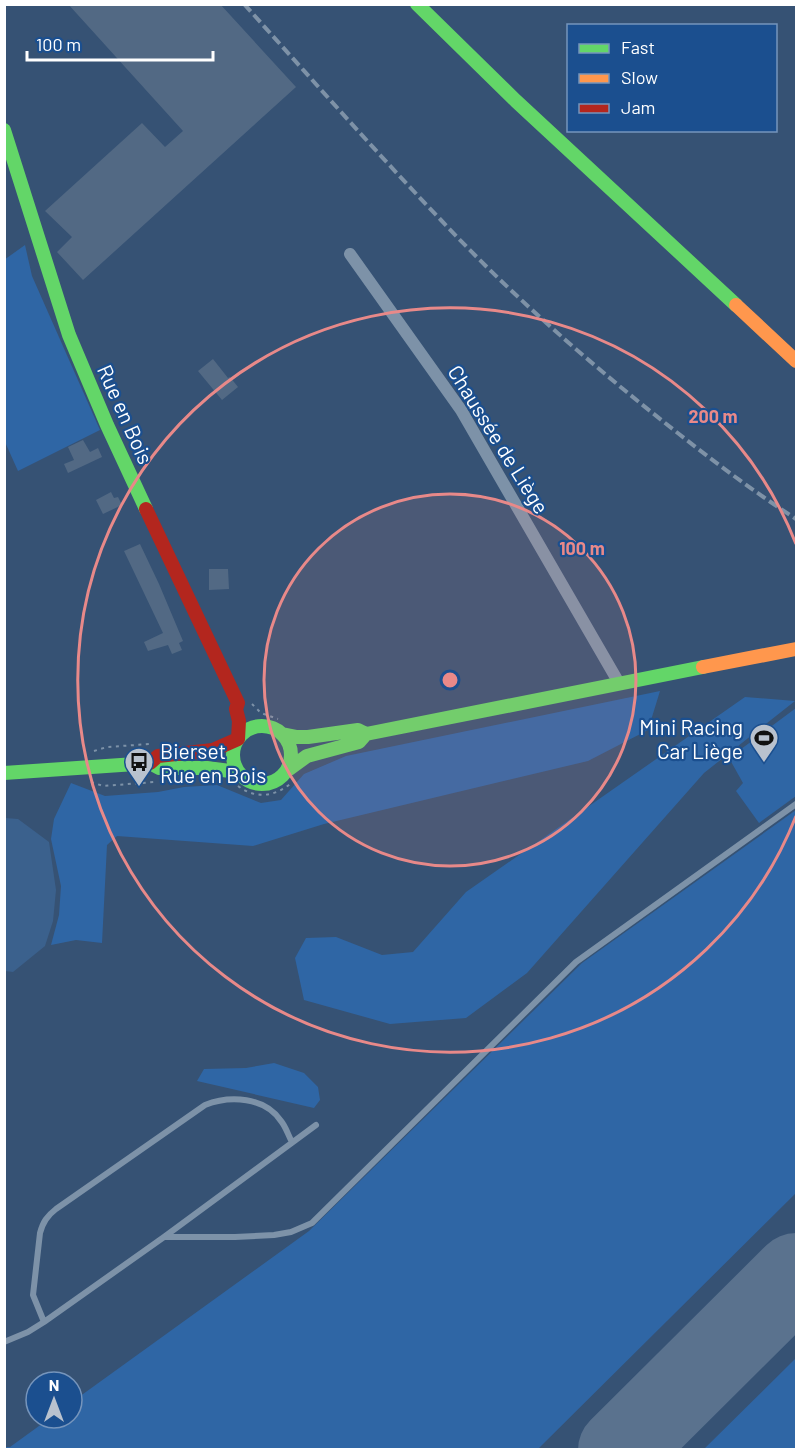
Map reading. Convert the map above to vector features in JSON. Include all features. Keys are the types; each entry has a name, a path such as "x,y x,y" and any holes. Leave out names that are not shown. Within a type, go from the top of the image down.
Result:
{"street":[{"path":"417,4 516,101 796,361"},
{"name":"Rue en Bois","path":"4,130 6,145 69,336 107,425 237,701 238,739"},
{"name":"Chaussée de Liège","path":"350,254 461,410 619,683"},
{"path":"366,734 359,742 307,756 289,769 283,777 265,785 245,780 234,764 234,747 244,732 251,728 261,726 279,728 297,737 358,729 366,734 796,649"},
{"name":"Rue en Bois","path":"237,701 245,705 257,718 279,728"},
{"path":"279,728 291,748 292,759 289,769"},
{"path":"150,763 158,756 213,750 238,739"},
{"path":"4,773 150,763 159,768 207,768 238,772"}],"lane":[{"path":"164,1238 274,1235 298,1230 312,1223 576,962 796,804"},
{"path":"44,1322 33,1295 34,1285 40,1233 43,1223 56,1209 212,1102 241,1099 270,1109 282,1121 292,1142"},
{"path":"4,1342 44,1322 164,1238 315,1125"}],"path":[{"path":"237,701 246,695 257,710 279,728"},
{"path":"89,753 107,747 152,744"}],"shaded area":[{"path":"25,245 32,276 100,430 18,471 5,442 4,260"},
{"path":"660,691 648,730 588,761 324,824 253,846 117,836 107,845 102,943 76,940 51,945 59,915 61,886 51,839 54,819 71,783 105,796 217,785 261,803 281,800 304,774 346,756"},
{"path":"745,697 795,701 704,773 527,973 466,1018 390,1024 304,1000 295,958 306,938 336,937 382,955 413,952 466,892"},
{"name":"Mini Racing Car Liège","path":"796,708 796,796 759,823 736,791 743,783 729,758"},
{"path":"796,810 796,1193 538,1449 5,1449 33,1430 84,1430 84,1393 309,1231 582,963"},
{"path":"5,818 18,819 49,842 56,890 53,921 45,946 13,972 5,971"},
{"path":"274,1063 304,1073 318,1087 320,1100 314,1108 197,1081 204,1069 246,1068"},
{"path":"796,1358 796,1449 704,1449"}],"building":[{"path":"68,4 220,4 296,87 83,280 57,252 72,237 45,211 142,123 165,147 183,131"},
{"path":"213,359 238,387 222,400 198,371"},
{"path":"83,440 90,452 98,448 102,457 68,473 64,464 74,460 68,447"},
{"path":"111,492 114,498 118,497 122,505 103,514 96,500"},
{"path":"140,544 183,641 179,643 182,650 172,654 168,645 148,651 144,642 163,633 124,551"},
{"path":"209,569 228,569 229,589 209,590"}],"runway":[{"path":"620,1450 796,1275"}],"railway":[{"path":"244,4 415,193 526,304 616,384 737,478 796,519"}],"traffic: fast":[{"path":"417,4 516,101 736,305"},
{"path":"4,130 69,335 146,509"},
{"path":"282,734 308,737 358,730 366,734 703,667"},
{"path":"256,726 268,726 283,734 291,749 291,755 291,761 283,776 268,784 256,784 241,776 233,761 233,749 241,734 256,726"},
{"path":"289,769 307,756 359,742 366,734"},
{"path":"4,773 150,763 159,768 207,768 238,772"}],"traffic: slow":[{"path":"736,305 796,361"},
{"path":"703,667 796,649"}],"traffic: jam":[{"path":"146,509 238,703 236,709 239,721 238,739"},
{"path":"150,763 158,756 213,750 238,739"}],"place":[{"name":"Mini Racing Car Liège","path":"764,764"},
{"name":"Bierset Rue en Bois","path":"139,788"}]}
